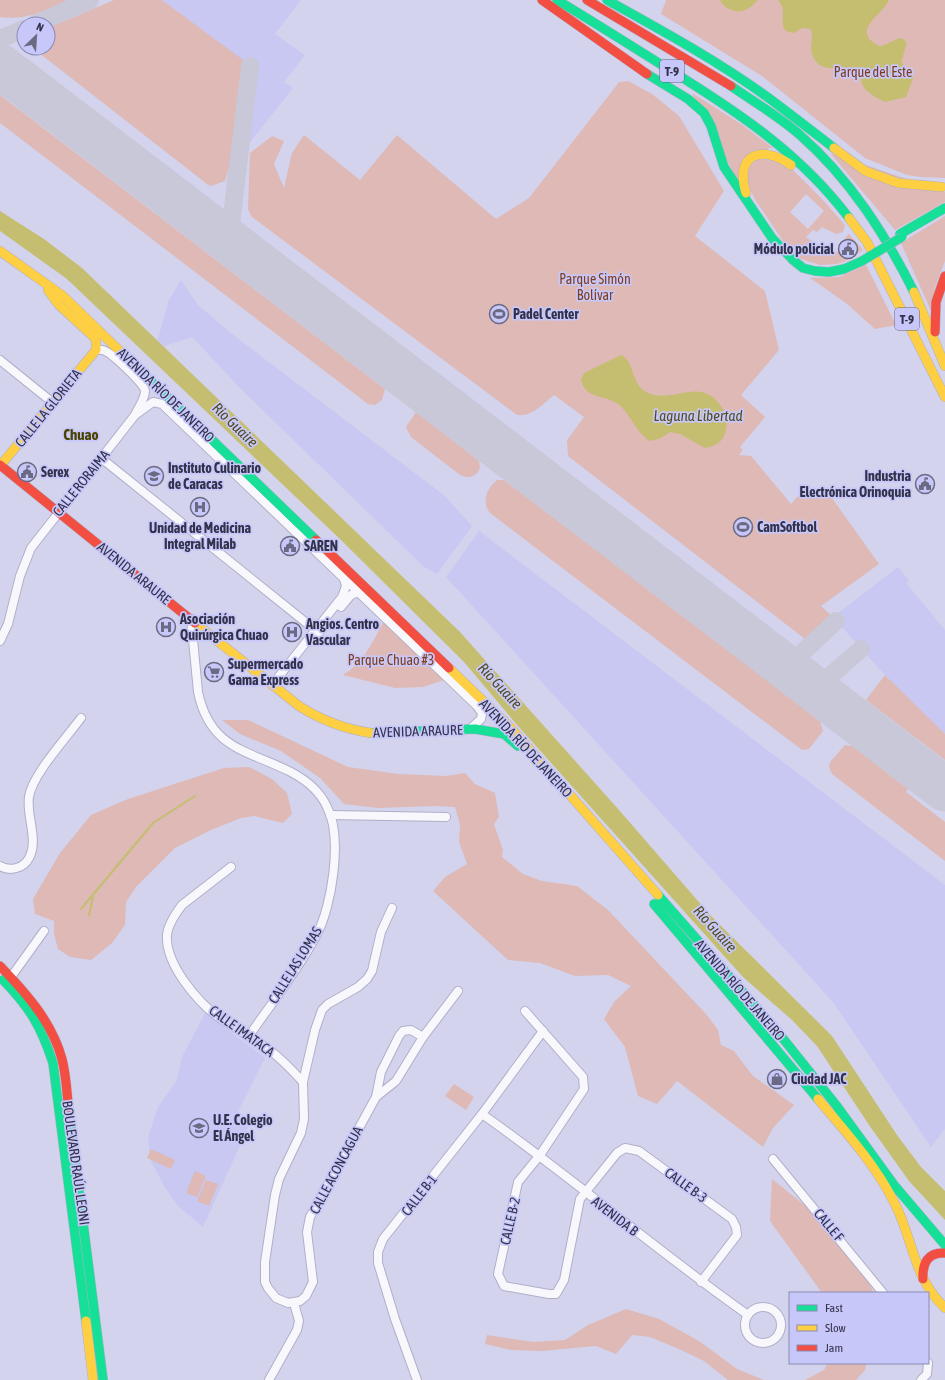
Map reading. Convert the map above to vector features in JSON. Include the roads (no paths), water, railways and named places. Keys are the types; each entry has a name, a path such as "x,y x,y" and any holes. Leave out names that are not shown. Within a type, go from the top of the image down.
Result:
{"main road":[{"path":"542,0 651,78 692,102 703,112 713,127 720,159 724,167 772,237 793,263 812,271 825,272 842,270 945,212"},
{"name":"T-9","path":"557,0 734,110 796,158 843,210 867,242 945,397"},
{"name":"T-9","path":"587,0 619,21 721,79 799,134 834,168 863,202 878,225 920,305 945,366"},
{"path":"607,0 673,36 730,72 766,96 865,171 898,183 944,187"},
{"path":"843,210 824,196 780,156 769,153 756,154 750,157 744,167 741,179 746,195 781,246 794,259 814,268 830,269 845,266 861,259"},
{"path":"901,236 945,208"},
{"name":"AVENIDA RÍO DE JANEIRO","path":"0,251 63,296 511,728 654,893 746,995 836,1105 911,1205 945,1244"},
{"path":"936,341 935,311 945,276"},
{"name":"AVENIDA RÍO DE JANEIRO","path":"40,280 59,305 96,339 96,350"},
{"name":"CALLE LA GLORIETA","path":"0,465 96,350"},
{"path":"197,426 216,456"},
{"name":"AVENIDA ARAURE","path":"0,465 212,635 300,708 313,715 356,730 371,733 470,729"},
{"path":"390,621 425,644"},
{"name":"AVENIDA RÍO DE JANEIRO","path":"470,729 499,732 511,738 770,1039 843,1130 892,1198 905,1225 915,1262 927,1290 945,1308"},
{"name":"BOULEVARD RAÚL LEONI","path":"0,966 11,977 43,1017 57,1044 62,1060 92,1282 103,1380"},
{"name":"BOULEVARD RAÚL LEONI","path":"0,976 23,1001 33,1015 44,1036 53,1063 71,1195 93,1380"},
{"path":"924,1283 923,1267 928,1256 945,1244"},
{"path":"928,1256 938,1252 945,1253"}],"street":[{"name":"CALLE RORAIMA","path":"0,641 8,624 20,576 28,553 58,512 135,415 144,395 143,386 109,354 102,350 96,350"},
{"path":"0,360 52,402"},
{"name":"AVENIDA RÍO DE JANEIRO","path":"135,415 153,402 162,404 344,579 390,621 480,710 481,719 470,729"},
{"path":"101,458 317,632"},
{"path":"273,687 317,632 342,597 346,586 344,579"},
{"path":"317,632 351,595 358,592"},
{"name":"CALLE LAS LOMAS","path":"190,618 200,698 210,725 223,739 234,747 290,772 310,785 324,800 334,827 332,884 326,912 316,936 249,1036"},
{"path":"194,644 202,636 212,635"},
{"path":"0,866 12,869 19,867 30,857 33,840 28,807 32,785 81,718"},
{"path":"330,815 446,817"},
{"name":"CALLE IMATACA","path":"231,867 182,905 176,913 167,933 167,947 171,958 186,983 201,1001 220,1018 249,1036 286,1063 303,1082"},
{"path":"269,1380 297,1330 299,1321 294,1303 281,1301 268,1288 265,1282 265,1267 275,1195 280,1179 301,1133 304,1119 303,1082 316,1030 322,1010 334,999 358,987 367,979 375,964 381,932 392,908"},
{"path":"11,977 44,931"},
{"name":"CALLE ACONCAGUA","path":"376,1098 396,1081 423,1037 458,992"},
{"name":"CALLE B-2","path":"525,1011 583,1077 584,1089 540,1155 518,1182 498,1274 504,1286 556,1294 564,1280 577,1210 580,1199 585,1193"},
{"name":"CALLE ACONCAGUA","path":"294,1303 306,1296 313,1282 307,1232 310,1217 376,1098 381,1072 401,1033 411,1030 423,1037"},
{"name":"CALLE B-1","path":"417,1380 391,1305 378,1262 378,1252 383,1239 482,1114 542,1031"},
{"name":"AVENIDA B","path":"482,1114 540,1155 585,1193 701,1282 748,1315"},
{"name":"CALLE B-3","path":"585,1193 617,1153 625,1148 639,1151 732,1219 736,1227 736,1235 701,1282"},
{"name":"CALLE F","path":"774,1158 882,1292"},
{"path":"758,1308 771,1309 780,1317 780,1332 776,1338 768,1342 757,1341 748,1334 746,1328 748,1315 758,1308"},
{"path":"921,1380 927,1374 928,1364"}],"water":[{"path":"720,0 758,0 745,10 734,11 728,8"},
{"path":"778,0 889,0 870,23 867,29 867,34 871,40 879,46 902,38 907,43 901,62 914,76 906,97 885,102 866,90 859,76 855,72 820,65 816,61 811,51 811,29 802,28 794,33 786,31 783,23 781,4"},
{"name":"Río Guaire","path":"0,211 44,239 82,268 460,632 619,810 711,916 832,1036 897,1135 921,1167 945,1191 945,1220 909,1181 869,1125 817,1046 792,1020 743,977 518,726 464,662 341,540 67,279 0,231"},
{"name":"Laguna Libertad","path":"621,355 629,363 638,384 646,392 667,396 696,391 706,393 715,399 723,409 726,419 725,433 721,441 705,448 680,434 670,432 661,438 650,441 640,433 618,404 591,394 587,391 581,380 584,373"}],"waterway":[{"path":"81,909 153,823 195,796"},
{"path":"89,915 93,897"}],"place":[{"name":"Módulo policial","path":"848,249"},
{"name":"Padel Center","path":"499,314"},
{"name":"Serex","path":"27,472"},
{"name":"Instituto Culinario de Caracas","path":"154,476"},
{"name":"Industria Electrónica Orinoquia","path":"925,484"},
{"name":"Unidad de Medicina Integral Milab","path":"200,507"},
{"name":"CamSoftbol","path":"743,527"},
{"name":"SAREN","path":"290,546"},
{"name":"Asociación Quirúrgica Chuao","path":"166,627"},
{"name":"Angios. Centro Vascular","path":"292,632"},
{"name":"Supermercado Gama Express","path":"214,672"},
{"name":"Ciudad JAC","path":"777,1079"},
{"name":"U.E. Colegio El Ángel","path":"199,1128"}],"district":[{"name":"Chuao","path":"81,435"}],"park label":[{"name":"Parque del Este","path":"873,72"},
{"name":"Parque Simón Bolívar","path":"595,288"},
{"name":"Parque Chuao #3","path":"391,660"}]}
